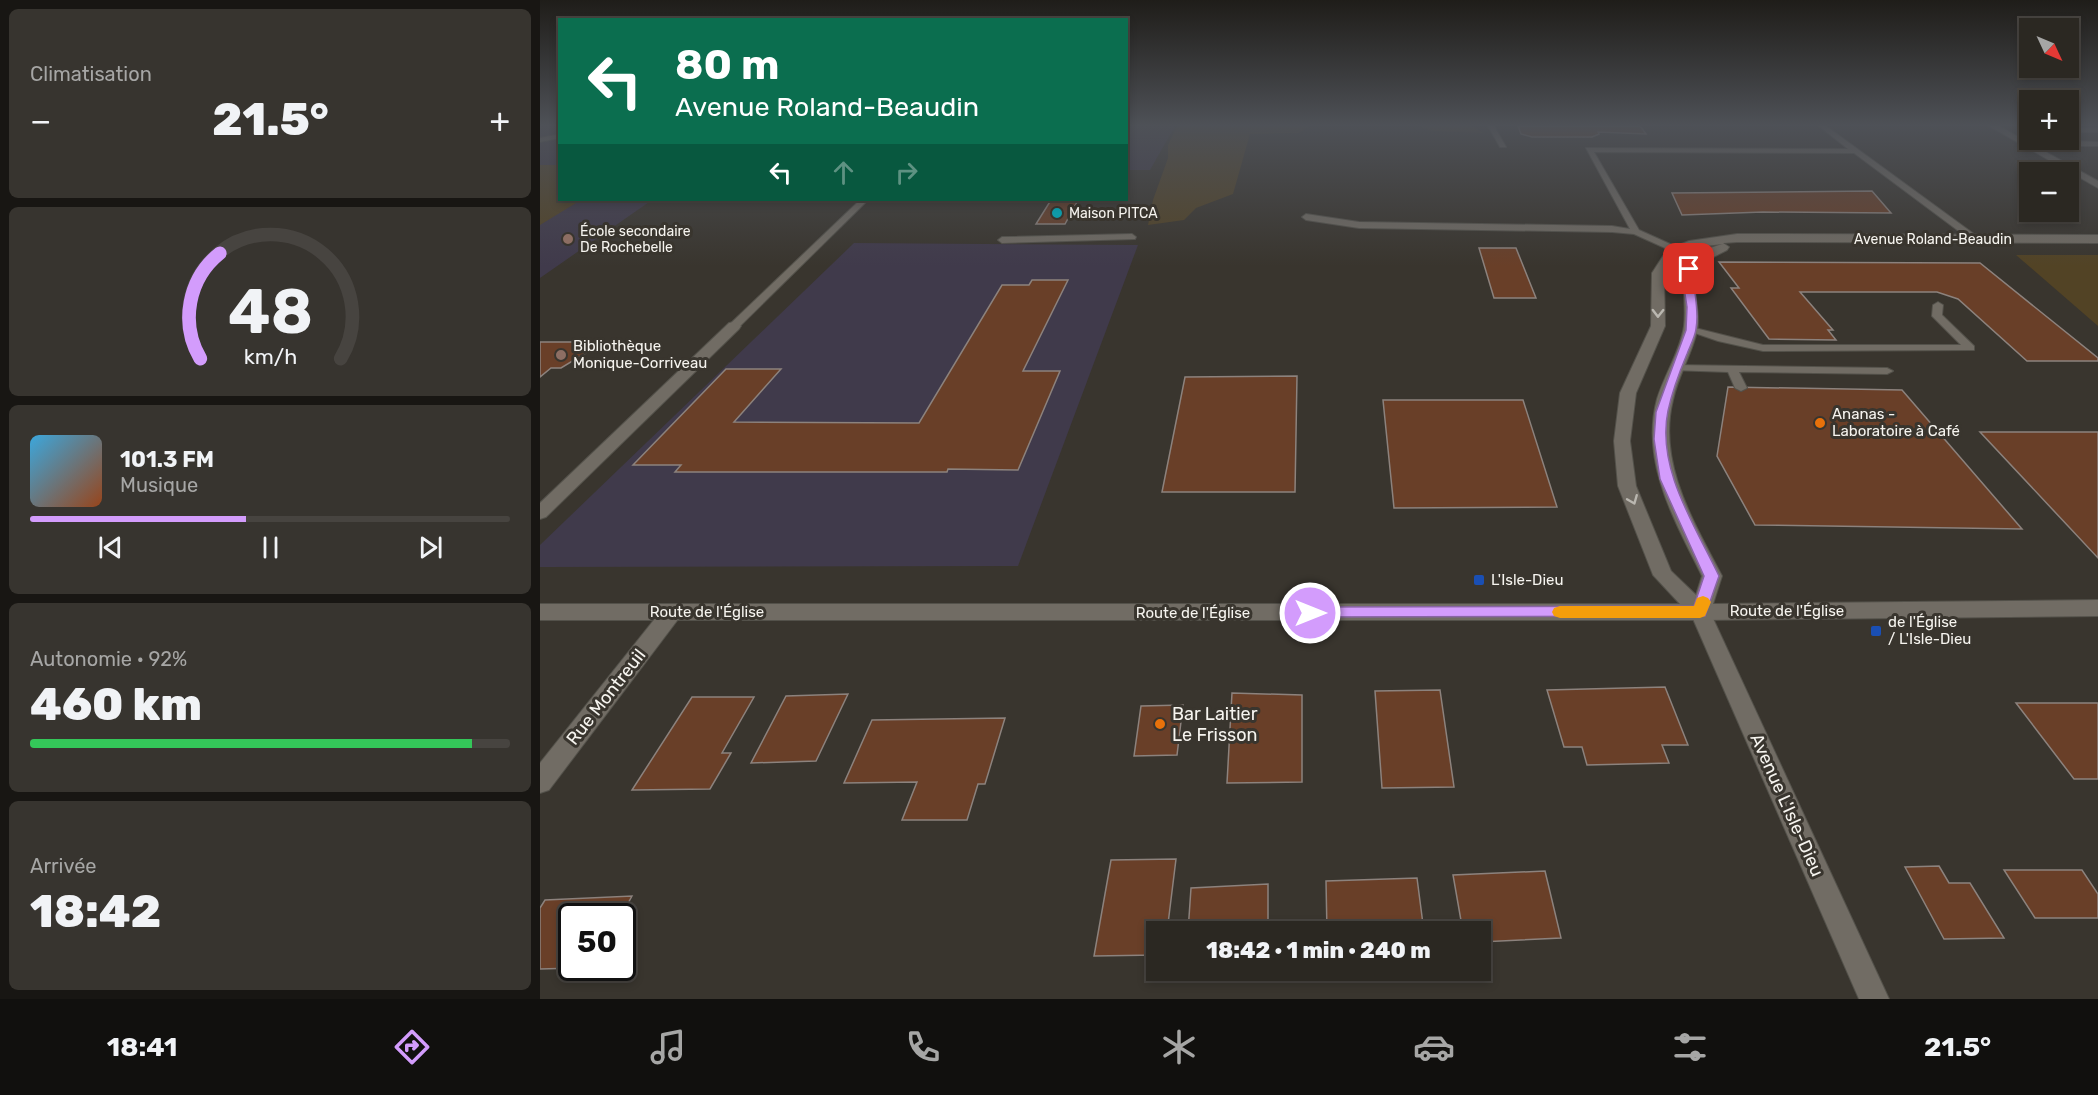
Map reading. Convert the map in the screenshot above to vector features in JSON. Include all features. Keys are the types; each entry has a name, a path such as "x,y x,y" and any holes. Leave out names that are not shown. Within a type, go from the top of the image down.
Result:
{"street":[{"path":"2076,173 2098,185"},
{"name":"Avenue Roland-Beaudin","path":"1696,259 1724,246 1769,238"},
{"name":"Avenue Roland-Beaudin","path":"1676,251 1716,239 2098,240"},
{"path":"1676,251 1667,259 1658,273 1658,326 1628,393 1622,441 1627,486 1664,575 1700,612 1712,576 1667,479 1660,439 1662,412 1691,330 1692,307 1688,281 1689,269 1696,259"},
{"path":"540,513 734,326"},
{"name":"Route de l'Église","path":"540,612 1700,612 2098,608"},
{"name":"Rue Montreuil","path":"540,782 672,612"},
{"name":"Avenue L'Isle-Dieu","path":"1700,612 1874,999"}],"lane":[{"path":"1602,173 1636,232"},
{"path":"1884,173 1975,239"},
{"path":"734,326 863,201"},
{"path":"1306,217 1359,225 1612,229 1636,232 1696,259"},
{"path":"1002,240 1132,237"},
{"path":"1691,330 1763,348 1970,348 1937,316 1938,305"},
{"path":"1676,368 1887,371"},
{"path":"1732,369 1741,388"}],"shaded area":[{"name":"École secondaire De Rochebelle","path":"540,173 558,173 558,201 651,201 540,278"},
{"path":"540,173 558,173 558,201 579,201 540,225"},
{"path":"1163,173 1239,173 1233,194 1196,208 1184,220 1148,225 1153,200"},
{"path":"854,243 1138,245 1018,566 540,567 540,545"},
{"path":"2016,255 2098,255 2098,326"}],"building":[{"path":"1872,191 1891,213 1763,212 1682,215 1672,193"},
{"name":"Maison PITCA","path":"1050,201 1102,201 1077,202 1065,224 1036,224"},
{"path":"1479,248 1516,248 1536,298 1494,298"},
{"path":"1719,262 1980,263 2098,358 2098,361 2027,361 1958,299 1937,292 1800,292 1833,330 1828,330 1836,340 1769,339 1731,288 1739,288"},
{"path":"1032,280 1068,280 1023,371 1060,371 1018,470 675,472 681,465 633,465 726,369 781,369 734,422 919,423 1002,285 1029,285"},
{"name":"Bibliothèque Monique-Corriveau","path":"540,342 604,342 561,368 551,368 540,377"},
{"path":"1297,376 1295,492 1162,492 1185,377"},
{"path":"1728,387 1902,390 2022,529 1755,525 1717,456"},
{"path":"1383,400 1523,400 1557,507 1394,508"},
{"path":"1980,432 2098,432 2098,558"},
{"path":"1665,687 1688,745 1662,745 1669,763 1587,765 1582,747 1564,747 1547,690"},
{"path":"1440,690 1454,787 1382,788 1375,691"},
{"path":"1232,693 1302,695 1302,782 1227,783"},
{"path":"848,694 816,761 751,763 786,696"},
{"path":"692,697 754,697 722,753 731,753 710,789 632,790"},
{"path":"2016,703 2098,703 2098,779 2074,779"},
{"path":"1183,705 1177,755 1134,756 1141,706"},
{"path":"1005,718 985,784 978,784 967,820 902,820 917,782 844,783 872,720"},
{"path":"1176,859 1168,921 1146,921 1146,955 1094,956 1111,860"},
{"path":"1939,866 1949,883 1970,883 2004,938 1944,939 1905,867"},
{"path":"2004,870 2082,870 2098,894 2098,918 2035,918"},
{"path":"1545,871 1561,938 1491,941 1491,921 1461,921 1453,875"},
{"path":"1417,878 1423,921 1327,921 1326,881"},
{"path":"1268,884 1268,921 1189,921 1191,888"},
{"path":"632,896 628,903 558,903 558,968 540,969 540,908 545,900"}],"slow traffic":[{"path":"1560,612 1700,612 1703,602"}],"place":[{"name":"Maison PITCA","path":"1057,213"},
{"name":"École secondaire De Rochebelle","path":"568,239"},
{"name":"Bibliothèque Monique-Corriveau","path":"561,355"},
{"name":"Ananas - Laboratoire à Café","path":"1820,423"},
{"name":"L'Isle-Dieu","path":"1479,580"},
{"name":"de l'Église / L'Isle-Dieu","path":"1876,631"},
{"name":"Bar Laitier Le Frisson","path":"1160,724"}],"route":[{"path":"1310,613 1700,612 1712,576 1667,479 1660,439 1662,412 1691,330 1689,269"}]}
